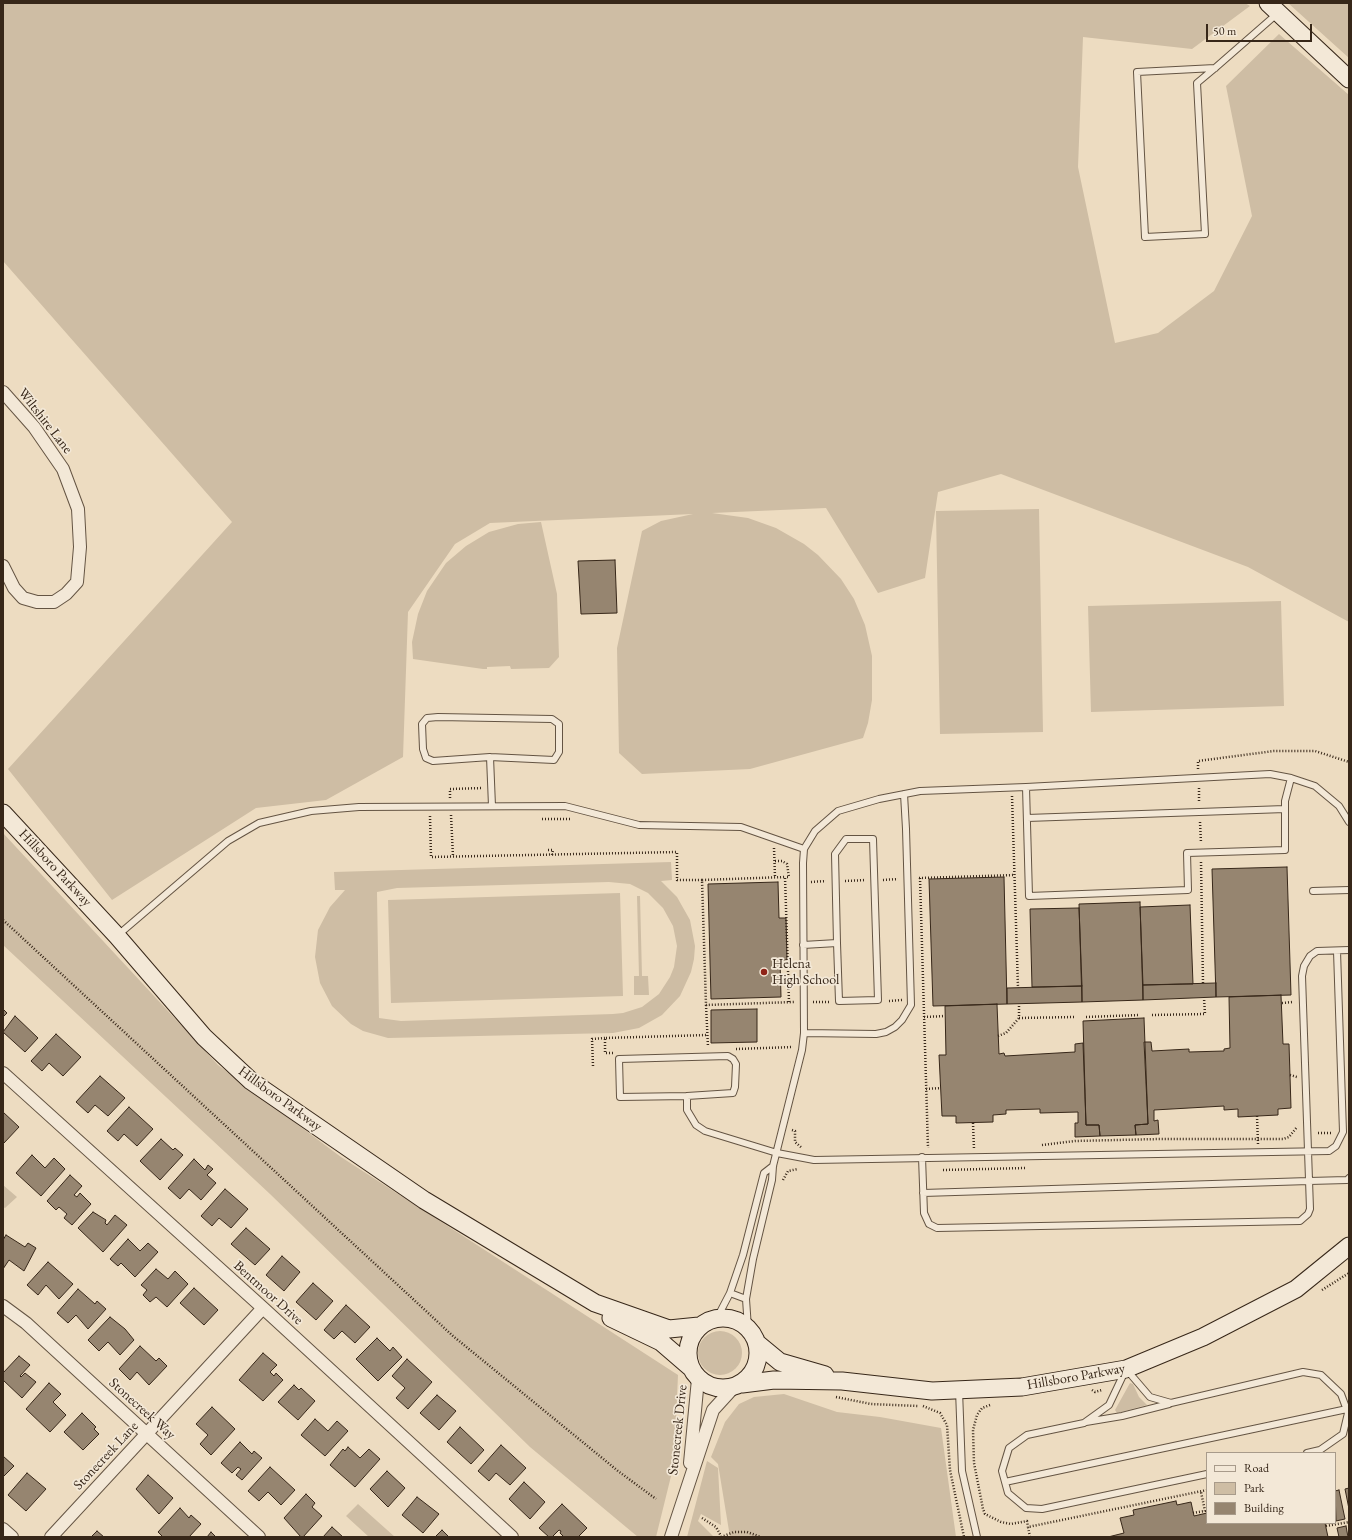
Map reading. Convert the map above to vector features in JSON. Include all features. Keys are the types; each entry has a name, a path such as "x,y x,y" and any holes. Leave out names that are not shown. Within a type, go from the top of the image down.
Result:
{"street":[{"path":"1274,7 1349,79"},
{"name":"Wiltshire Lane","path":"3,392 38,432 63,469 78,509 80,547 77,582 66,594 54,602 37,602 23,598 14,588 3,566"},
{"name":"Hillsboro Parkway","path":"3,813 117,936 204,1037 251,1081 424,1200 595,1303 669,1329 700,1326"},
{"name":"Bentmoor Drive","path":"3,1073 263,1308 512,1537"},
{"name":"Hillsboro Parkway","path":"738,1386 774,1380 842,1381 932,1391 959,1390 1022,1387 1126,1369 1203,1337 1296,1289 1349,1246"},
{"name":"Hillsboro Parkway","path":"595,1303 606,1316 661,1342 694,1373"},
{"name":"Stonecreek Way","path":"3,1306 26,1324 259,1537"},
{"name":"Stonecreek Lane","path":"52,1537 263,1308"},
{"path":"717,1318 728,1318 739,1322 753,1335 758,1354 756,1366 750,1376 738,1386 715,1388 694,1373 687,1356 688,1345 692,1335 700,1326 717,1318"},
{"name":"Hillsboro Parkway","path":"753,1335 780,1362 842,1381"},
{"name":"Stonecreek Drive","path":"687,1484 694,1373"},
{"name":"Stonecreek Drive","path":"671,1537 687,1484 713,1410 738,1386"},
{"path":"3,1529 12,1537"}],"lane":[{"path":"1215,68 1137,72 1145,237 1205,234 1198,83 1215,68 1274,7"},
{"path":"438,717 552,719 559,724 559,752 554,760 490,757 433,761 426,758 422,748 422,724 427,718 438,717"},
{"path":"490,757 492,806"},
{"path":"753,1335 746,1299 753,1259 772,1180 773,1166 802,1050 804,1033 804,849 815,831 838,811 920,791 1012,788 1270,774 1291,778 1315,786 1339,806 1349,822"},
{"path":"1026,787 1029,896 1188,890 1187,853 1285,850 1285,802 1291,778"},
{"path":"804,1033 876,1034 886,1032 895,1027 902,1020 911,1005 904,794"},
{"path":"117,936 228,841 259,822 311,811 359,807 565,806 639,825 741,827 804,849"},
{"path":"1027,818 1285,809"},
{"path":"873,839 878,1000 839,1001 837,943 835,854 846,840 873,839"},
{"path":"1313,891 1349,890"},
{"path":"803,945 837,943"},
{"path":"922,1157 924,1213 929,1224 937,1228 1300,1221 1308,1214 1309,1181 1302,976 1304,966 1310,956 1317,951 1349,950"},
{"path":"687,1096 687,1110 696,1125 705,1131 777,1153 814,1160 1328,1151 1336,1146 1343,1132 1337,951"},
{"path":"728,1056 733,1059 736,1064 736,1079 733,1093 687,1096 620,1097 619,1059 728,1056"},
{"path":"717,1318 730,1293 743,1256 764,1173 773,1166"},
{"path":"923,1193 1347,1180 1349,1178"},
{"path":"730,1293 746,1299"},
{"path":"1084,1423 1109,1405 1126,1369 1150,1398 1171,1403"},
{"path":"1206,1474 1042,1509 1026,1508 1008,1493 1002,1471 1010,1448 1027,1435 1122,1416 1303,1372 1321,1375 1341,1394 1348,1413 1343,1434 1320,1450 1312,1452"},
{"path":"959,1390 962,1471 977,1537"},
{"path":"1005,1482 1347,1409"}],"path":[{"path":"1203,983 1198,761 1260,752 1304,750 1316,751 1349,762"},
{"path":"453,857 450,789 491,788"},
{"path":"1012,788 1018,988"},
{"path":"430,806 431,857 677,852 677,880 789,877 787,864 782,861 775,861"},
{"path":"548,850 553,850 552,855"},
{"path":"785,877 789,1002"},
{"path":"920,878 928,1149"},
{"path":"702,880 708,1050"},
{"path":"786,882 791,882"},
{"path":"3,920 453,1336 618,1471 656,1499"},
{"path":"1152,1015 1205,1014 1204,998"},
{"path":"706,1005 794,1002"},
{"path":"1282,1003 1294,1002 1294,1010"},
{"path":"998,1036 1006,1033 1019,1018 1019,1006"},
{"path":"1086,1017 1139,1015"},
{"path":"924,1017 945,1016"},
{"path":"1019,1018 1074,1017"},
{"path":"593,1066 592,1039 707,1035"},
{"path":"604,1038 605,1053"},
{"path":"1296,1070 1296,1085"},
{"path":"926,1089 941,1088"},
{"path":"1257,1116 1258,1152"},
{"path":"1055,1144 1159,1139 1283,1139 1289,1137 1295,1131 1298,1124"},
{"path":"781,1186 788,1171 797,1168 804,1169"},
{"path":"830,1395 870,1404 924,1406 940,1413 949,1430"},
{"path":"1030,1537 1028,1527 1206,1490"},
{"path":"1193,1513 1205,1511 1201,1492"},
{"path":"702,1518 716,1527 721,1537 734,1532 747,1532 761,1537"},
{"path":"1326,1526 1349,1522 1349,1526"}],"green space":[{"path":"3,3 1245,3 1250,6 1192,49 1083,37 1078,167 1115,343 1158,333 1214,291 1252,216 1226,86 1279,34 1349,95 1349,622 1248,567 1001,474 938,492 925,578 878,593 826,508 712,513 748,518 776,528 804,544 818,555 841,579 854,599 865,625 872,656 872,700 868,723 863,738 750,769 642,774 619,753 617,648 642,531 661,521 693,514 490,523 455,544 408,612 403,757 326,800 256,808 112,900 8,769 232,522 3,261"},
{"path":"1288,3 1349,3 1349,58"},
{"path":"1039,509 1043,732 940,734 936,511"},
{"path":"541,522 557,594 559,657 549,668 511,669 510,666 487,667 487,669 483,669 413,659 412,642 418,614 427,591 446,563 466,546 489,532 518,524"},
{"path":"1281,601 1284,706 1091,712 1088,606"},
{"path":"3,833 218,1065 341,1157 678,1375 674,1464 656,1537 638,1537 530,1447 270,1194 3,945"},
{"path":"671,862 672,880 661,881 677,897 690,920 695,946 691,972 680,996 662,1015 639,1028 613,1033 388,1038 363,1031 351,1024 332,1006 320,983 315,957 318,930 330,907 345,890 335,890 334,872","holes":["609,882 630,884 648,893 663,908 673,926 677,946 674,967 670,977 659,994 642,1007 623,1013 613,1014 401,1021 379,1018 377,892 397,888"]},
{"path":"620,893 623,996 391,1003 388,900"},
{"path":"637,896 640,896 642,976 648,976 649,995 634,995 634,976 639,976"},
{"path":"3,1185 17,1197 5,1208 3,1207"},
{"path":"716,1331 724,1331 736,1337 742,1349 742,1357 736,1369 724,1375 716,1375 704,1369 698,1357 698,1349 704,1337"},
{"path":"1130,1383 1133,1384 1139,1397 1147,1405 1117,1413 1115,1410"},
{"path":"784,1394 837,1412 880,1417 941,1428 956,1537 730,1537 718,1464 711,1457 725,1422 739,1404 754,1397"},
{"path":"707,1461 718,1468 721,1525 701,1514 698,1521 714,1537 687,1537"},
{"path":"358,1504 395,1537 369,1537 346,1516"}],"building":[{"path":"615,560 617,613 581,614 578,561"},
{"path":"1287,867 1291,995 1216,997 1212,869"},
{"path":"1004,877 1007,1004 933,1006 929,879"},
{"path":"778,882 779,918 786,918 787,960 780,960 781,997 711,999 708,884"},
{"path":"1140,902 1143,1000 1082,1002 1079,904"},
{"path":"1190,905 1193,984 1143,985 1140,907"},
{"path":"1079,908 1082,986 1032,987 1030,909"},
{"path":"1216,983 1216,997 1143,1000 1143,985"},
{"path":"1082,986 1082,1002 1007,1004 1007,988"},
{"path":"1281,995 1283,1044 1289,1044 1291,1108 1278,1109 1278,1115 1238,1117 1238,1109 1224,1110 1224,1106 1154,1110 1154,1121 1158,1120 1159,1134 1136,1135 1135,1125 1148,1124 1144,1042 1151,1042 1152,1051 1189,1049 1189,1052 1224,1051 1224,1049 1230,1048 1229,997"},
{"path":"997,1004 999,1054 1004,1053 1005,1056 1075,1052 1075,1044 1083,1043 1086,1125 1099,1125 1100,1136 1075,1137 1075,1123 1078,1123 1078,1112 1040,1113 1040,1109 1006,1110 1006,1114 993,1115 993,1122 956,1123 956,1116 942,1116 939,1055 946,1055 945,1006"},
{"path":"3,1009 7,1013 3,1017"},
{"path":"757,1009 757,1042 711,1043 711,1010"},
{"path":"15,1016 38,1038 25,1052 3,1032"},
{"path":"1144,1018 1148,1124 1135,1125 1136,1135 1100,1136 1099,1125 1086,1125 1083,1021"},
{"path":"56,1034 81,1057 63,1076 49,1063 42,1071 31,1061"},
{"path":"100,1076 125,1098 108,1116 95,1105 88,1113 76,1102"},
{"path":"129,1107 153,1129 137,1146 124,1134 118,1141 107,1131"},
{"path":"3,1112 19,1127 4,1143 3,1142"},
{"path":"161,1139 173,1150 175,1148 183,1155 160,1180 140,1161"},
{"path":"32,1155 45,1168 54,1158 65,1169 41,1196 16,1173"},
{"path":"194,1159 205,1170 208,1165 213,1169 207,1175 216,1183 201,1200 189,1189 180,1199 168,1188"},
{"path":"70,1175 82,1186 74,1195 77,1197 80,1193 91,1204 72,1225 64,1218 67,1214 59,1207 56,1210 47,1201"},
{"path":"225,1189 248,1209 231,1228 219,1218 212,1226 201,1216"},
{"path":"93,1212 106,1220 105,1223 107,1225 115,1215 127,1225 103,1252 78,1228"},
{"path":"246,1228 270,1249 255,1265 231,1244"},
{"path":"6,1235 25,1247 28,1243 36,1248 24,1271 9,1260 3,1269 3,1240"},
{"path":"128,1239 140,1251 148,1243 158,1252 135,1277 121,1263 118,1266 110,1259"},
{"path":"282,1256 300,1272 284,1291 266,1275"},
{"path":"48,1262 73,1284 59,1299 46,1285 38,1295 27,1285"},
{"path":"156,1269 168,1279 175,1271 188,1284 167,1307 156,1297 150,1302 143,1295 147,1290 141,1285"},
{"path":"313,1283 333,1301 316,1320 296,1302"},
{"path":"194,1288 218,1310 204,1325 180,1303"},
{"path":"78,1289 95,1304 97,1301 106,1309 88,1329 76,1315 68,1323 57,1313"},
{"path":"346,1305 370,1327 355,1343 342,1331 334,1339 324,1330"},
{"path":"110,1317 125,1329 134,1340 120,1355 108,1342 99,1351 88,1340"},
{"path":"377,1338 390,1351 393,1347 402,1357 378,1381 356,1359"},
{"path":"140,1346 156,1361 159,1358 167,1366 149,1385 137,1372 130,1380 119,1369"},
{"path":"263,1353 277,1365 270,1372 274,1376 276,1373 283,1380 263,1401 239,1380"},
{"path":"19,1356 30,1365 20,1376 21,1377 25,1373 36,1382 22,1398 3,1380 3,1373"},
{"path":"407,1359 432,1382 408,1409 396,1398 405,1388 392,1376"},
{"path":"49,1383 61,1394 53,1402 66,1415 50,1432 26,1409"},
{"path":"294,1385 299,1390 301,1388 315,1401 298,1420 278,1402"},
{"path":"437,1395 456,1411 439,1430 420,1413"},
{"path":"212,1407 235,1429 211,1455 200,1444 208,1435 196,1424"},
{"path":"82,1413 96,1427 94,1429 99,1434 83,1450 64,1432"},
{"path":"315,1419 328,1431 337,1421 348,1431 325,1456 301,1435"},
{"path":"460,1427 484,1450 471,1464 447,1442"},
{"path":"240,1442 252,1454 254,1451 262,1458 242,1480 236,1475 241,1469 238,1467 232,1473 221,1463"},
{"path":"501,1445 526,1468 510,1485 496,1473 489,1481 478,1471"},
{"path":"348,1447 360,1458 369,1449 380,1459 355,1487 330,1465 343,1449 345,1451"},
{"path":"3,1456 14,1466 3,1477"},
{"path":"270,1467 295,1490 281,1505 268,1492 259,1501 248,1491"},
{"path":"387,1471 405,1488 388,1507 370,1489"},
{"path":"27,1473 46,1489 26,1511 8,1495"},
{"path":"148,1475 173,1498 159,1514 136,1489"},
{"path":"524,1482 545,1502 530,1519 509,1499"},
{"path":"1349,1488 1349,1509 1345,1489"},
{"path":"1339,1490 1345,1519 1336,1521 1336,1491"},
{"path":"306,1494 315,1503 312,1507 322,1516 303,1537 301,1537 284,1518"},
{"path":"417,1497 439,1514 423,1533 402,1515"},
{"path":"1176,1501 1177,1505 1191,1502 1194,1516 1206,1513 1206,1524 1325,1524 1328,1537 1108,1537 1124,1533 1120,1518 1134,1515 1133,1510"},
{"path":"562,1504 587,1528 578,1537 564,1537 559,1530 552,1537 549,1537 539,1528"},
{"path":"180,1508 189,1518 191,1515 201,1524 189,1537 163,1537 158,1532"},
{"path":"1346,1526 1348,1537 1339,1537 1337,1528"},
{"path":"332,1527 343,1537 323,1537"},
{"path":"442,1530 449,1537 435,1537"},
{"path":"97,1531 104,1537 91,1537"},
{"path":"211,1532 216,1537 207,1537"}],"place":[{"name":"Helena High School","path":"764,972"}]}
